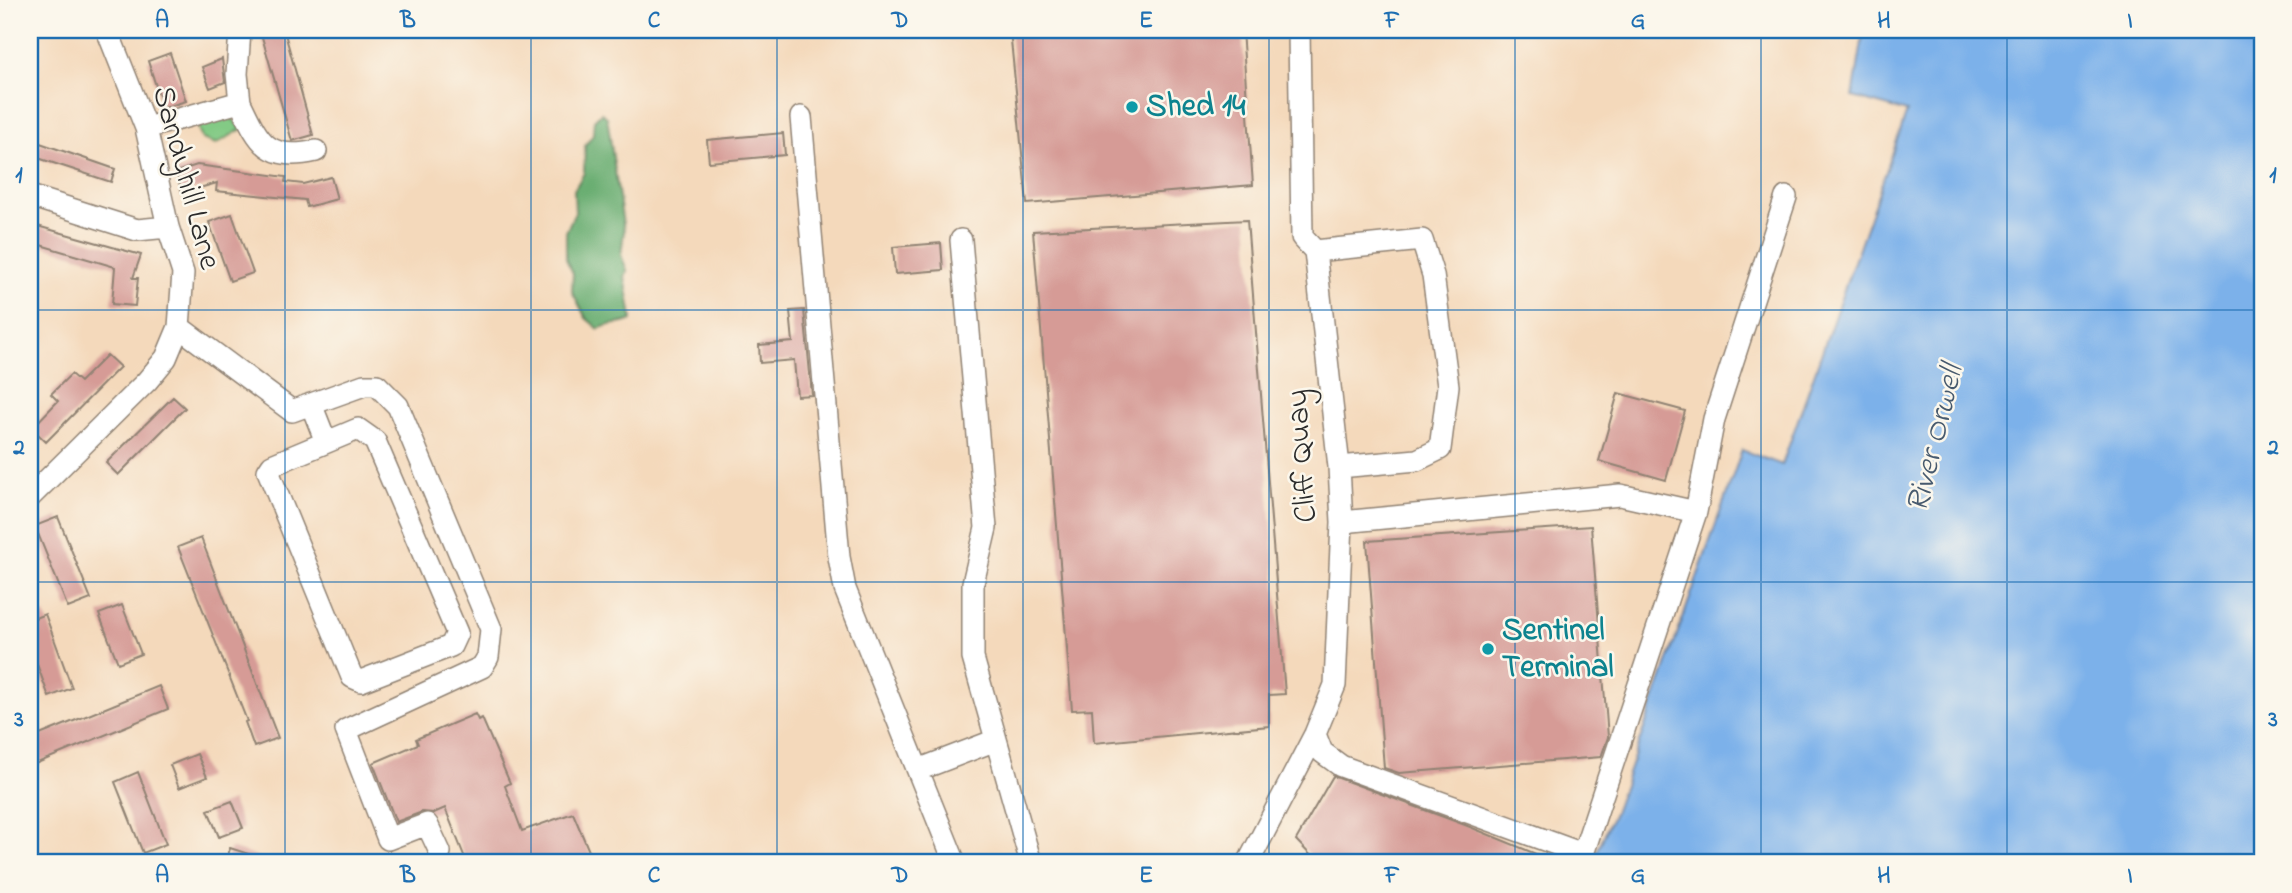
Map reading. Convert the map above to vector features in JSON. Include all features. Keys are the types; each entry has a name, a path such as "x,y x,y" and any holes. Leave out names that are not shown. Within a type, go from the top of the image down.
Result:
{"street":[{"name":"Sandyhill Lane","path":"30,498 147,381 166,358 179,327 183,273 168,227 146,128 107,30"},
{"path":"240,30 237,74 240,102 256,136 265,145 282,154 296,155 316,151"},
{"name":"Cliff Quay","path":"1256,859 1335,685 1342,522 1339,467 1315,251 1302,237 1299,30"},
{"path":"146,128 240,102"},
{"path":"801,117 839,558 845,589 955,863"},
{"path":"30,196 137,230 168,227"},
{"path":"1315,734 1322,752 1341,766 1580,859 1696,512 1714,419 1786,197"},
{"path":"961,240 986,528 973,583 973,658 1031,863"},
{"path":"1315,251 1422,240 1433,275 1448,387 1440,449 1417,460 1339,467"},
{"path":"179,327 284,408 292,411 364,385 377,385 398,406 491,629 488,657 482,667 346,730 388,839 426,824 440,852"},
{"path":"311,404 326,442"},
{"path":"358,429 375,441 457,633 451,646 361,681 352,677 269,480 268,471 272,465 326,442 358,429"},
{"path":"1342,522 1620,495 1696,512"},
{"path":"456,640 488,657"},
{"path":"410,662 423,694"},
{"path":"918,770 996,740"}],"green space":[{"path":"601,113 607,117 624,231 621,255 627,270 625,277 632,320 599,329 586,318 572,291 573,273 566,259 566,232 575,212 574,190 584,173 585,146 593,134 594,120"},
{"path":"229,115 242,129 216,144 202,139 198,128 202,122"}],"water":[{"name":"River Orwell","path":"1864,30 2262,30 2262,863 1592,863 1616,808 1742,450 1782,465 1907,112 1853,97"}],"building":[{"path":"260,30 284,30 313,135 292,141"},
{"name":"Shed 14","path":"1010,30 1242,30 1253,185 1027,204"},
{"path":"170,53 186,101 163,108 148,61"},
{"path":"222,59 225,82 210,88 202,67"},
{"path":"783,133 785,155 709,162 707,140"},
{"path":"40,143 115,169 111,182 35,157"},
{"path":"197,165 286,177 285,182 303,184 331,177 337,199 307,207 305,200 216,191 217,183 182,193 176,172"},
{"path":"232,214 253,273 230,281 209,222"},
{"path":"1247,220 1285,694 1269,695 1269,726 1094,743 1092,709 1072,710 1033,231"},
{"path":"30,224 141,255 133,278 138,278 135,306 112,304 115,267 30,242"},
{"path":"941,243 943,270 895,274 893,247"},
{"path":"804,310 812,395 797,396 794,360 760,363 759,345 793,342 790,311"},
{"path":"107,355 120,367 46,442 32,428 58,401 51,394 71,374 80,382"},
{"path":"1618,393 1685,411 1666,480 1599,461"},
{"path":"173,397 185,408 118,475 106,463"},
{"path":"58,517 91,599 68,608 35,526"},
{"name":"Sentinel Terminal","path":"1591,526 1608,737 1601,757 1399,773 1384,768 1367,541"},
{"path":"201,538 278,738 254,747 245,722 247,721 178,547"},
{"path":"122,605 141,654 118,663 99,614"},
{"path":"45,614 72,688 49,697 30,645 30,620"},
{"path":"159,686 168,709 30,766 30,739"},
{"path":"475,714 478,720 482,718 510,783 505,786 522,831 573,813 594,863 467,863 445,808 434,813 422,812 396,822 373,763 418,744 416,739"},
{"path":"197,754 207,777 179,788 170,765"},
{"path":"138,772 166,844 143,853 115,782"},
{"path":"1333,776 1558,863 1318,863 1296,840"},
{"path":"232,801 243,828 219,837 208,810"},
{"path":"230,848 267,860 267,863 226,863"}],"place":[{"name":"Shed 14","path":"1132,107"},
{"name":"Sentinel Terminal","path":"1488,649"}]}
